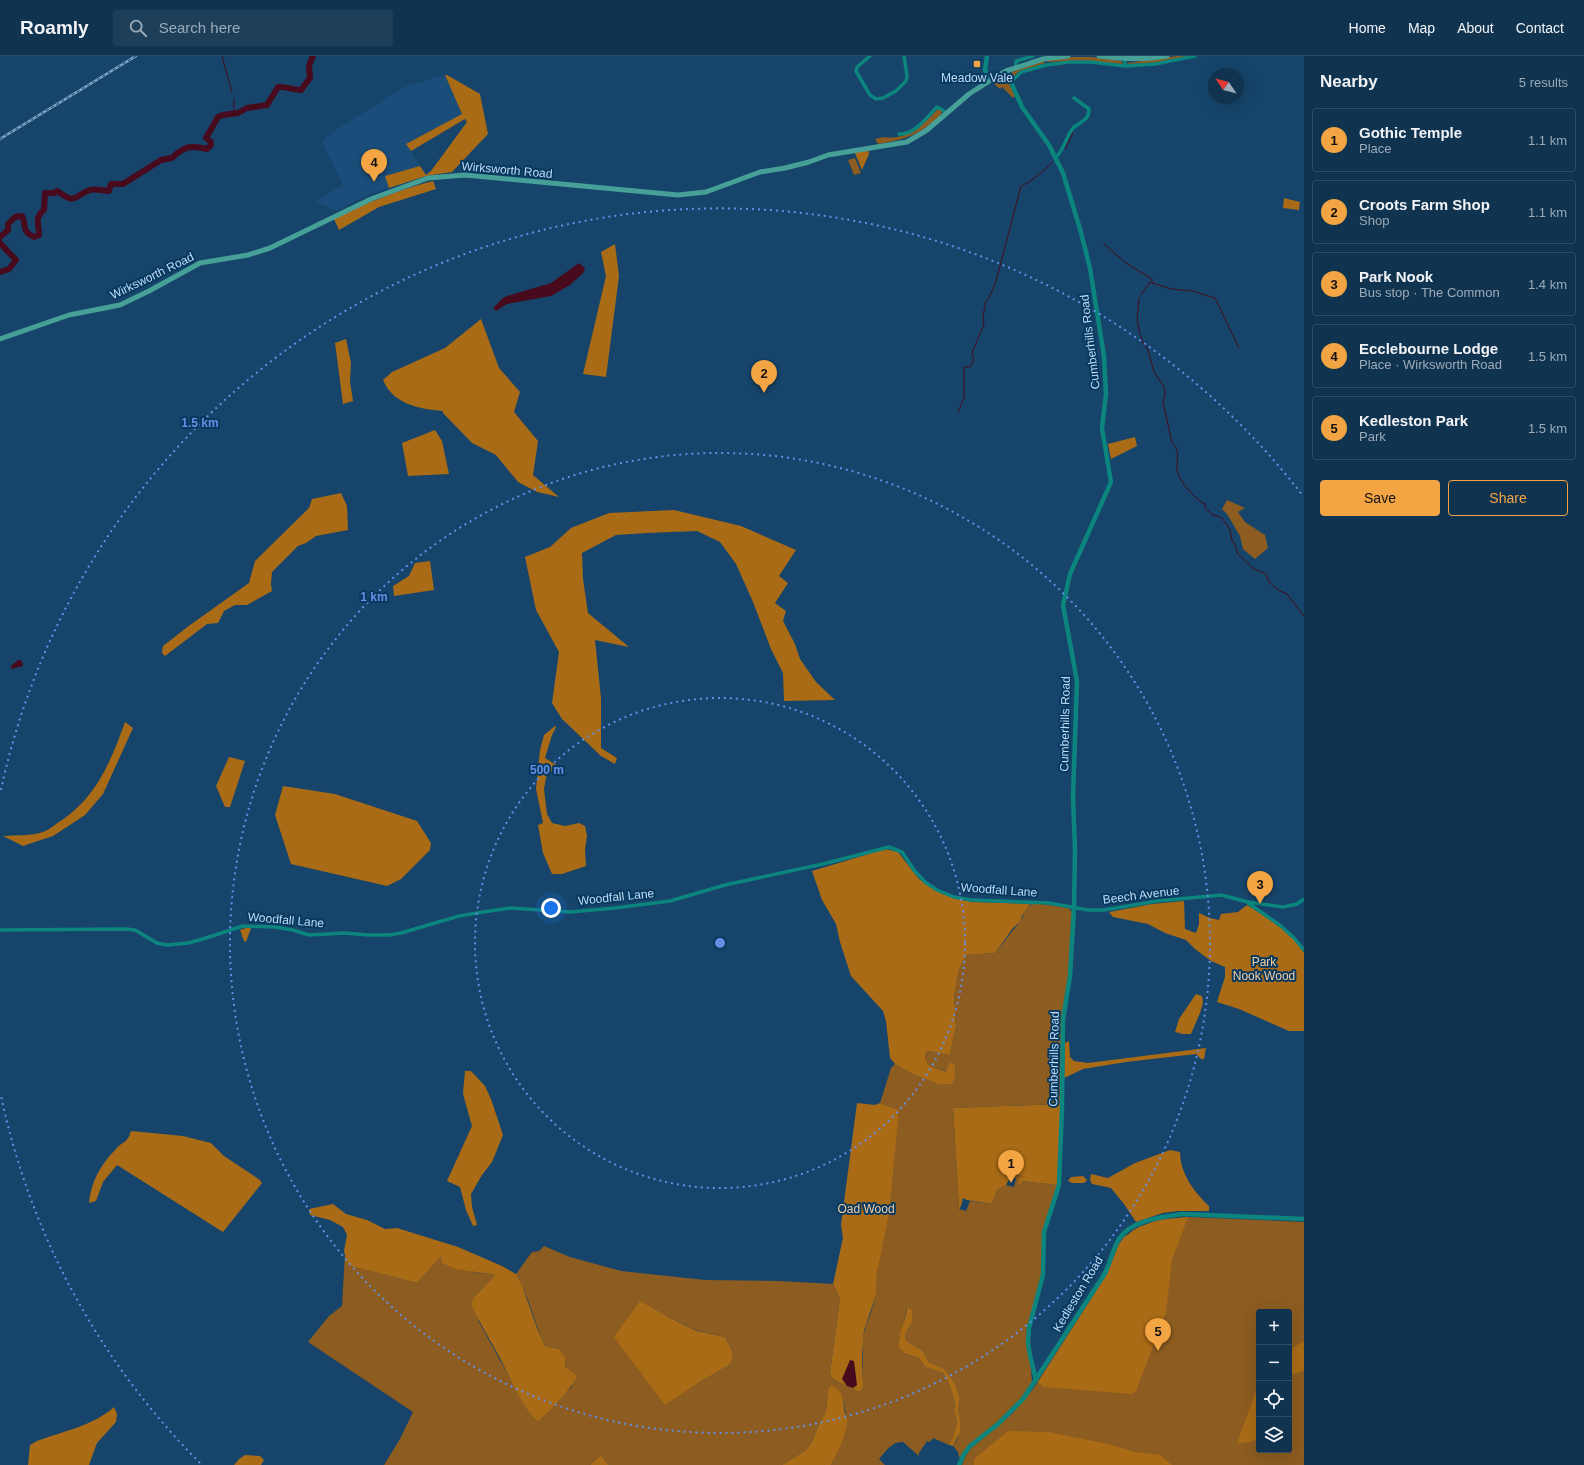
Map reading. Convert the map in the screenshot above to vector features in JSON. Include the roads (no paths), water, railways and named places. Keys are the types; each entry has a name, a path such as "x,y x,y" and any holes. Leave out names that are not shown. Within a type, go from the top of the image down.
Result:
{"main road":[{"name":"Wirksworth Road","path":"0,339 69,315 120,305 200,263 248,255 270,248 371,199 428,178 466,175 670,194 698,193 723,187 760,172 797,165 828,155 907,142 927,130 969,94 1006,71 1045,59 1068,56"},
{"path":"1099,56 1125,59 1145,59 1167,56"}],"street":[{"path":"870,56 856,67 856,70 857,75 870,95 876,99 883,98 896,91 906,81 907,76 904,56"},
{"path":"986,56 985,70 991,80"},
{"path":"1016,67 1016,61 1033,56"},
{"path":"1011,82 1021,72 1046,65 1069,62 1091,62 1125,66 1155,64 1195,56"},
{"path":"1045,59 1046,65"},
{"path":"1125,59 1125,66"},
{"name":"Cumberhills Road","path":"1006,71 1022,107 1056,157 1063,173 1090,268 1104,356 1106,394 1102,428 1111,482 1070,574 1063,605 1077,681 1073,797 1075,849 1074,908 1070,976 1063,1020 1059,1185 1044,1232 1043,1275 1029,1328 1028,1343 1036,1380"},
{"path":"1056,157 1061,151 1069,134 1074,128 1086,120 1089,114 1087,105 1074,98"},
{"path":"899,134 905,135 916,128 928,119 937,107 943,110 946,114"},
{"name":"Woodfall Lane","path":"0,930 126,929 135,930 157,943 167,945 194,941 243,926 275,927 293,930 309,935 345,933 388,935 402,933 459,916 511,908 570,912 670,901 725,885 823,864 889,847 902,852 920,878 938,890 954,897 971,900 1049,903 1074,908"},
{"name":"Beech Avenue","path":"1074,908 1104,910 1158,901 1225,895 1248,902"},
{"path":"1248,902 1284,907 1297,904 1304,899"},
{"path":"1248,902 1281,926 1304,950"},
{"name":"Kedleston Road","path":"959,1465 970,1446 1011,1412 1023,1399 1106,1271 1120,1238 1132,1228 1156,1218 1182,1214 1304,1219"}],"waterway":[{"path":"222,56 232,92"},
{"path":"0,237 8,230 8,224 15,217 22,216 27,233 34,237 39,235 38,218 44,210 45,193 54,193 57,191 71,199 92,189 109,191 111,184 123,184 161,160 172,158 184,149 192,147 207,149 211,145 211,142 206,138 218,117 238,113 247,108 267,105 278,87 301,90 310,78 309,66 313,56"},
{"path":"234,99 234,111 238,113"},
{"path":"1065,149 1073,133"},
{"path":"958,412 964,398 964,367 970,367 973,362 972,353 984,324 983,316 986,301 990,296 996,281 1021,186 1038,176 1052,162"},
{"path":"0,243 16,260 9,269 0,272"},
{"path":"1104,244 1126,263 1152,279 1152,283 1172,289 1192,291 1215,298 1239,348"},
{"path":"1141,295 1150,282 1151,283"},
{"path":"1139,298 1137,320 1140,334"},
{"path":"1141,336 1143,343 1148,350 1154,372 1164,387 1165,394 1163,402 1172,443 1177,452 1178,474 1184,485 1192,494 1205,504 1205,508 1213,515 1220,517 1225,522 1230,530 1232,540 1238,554 1254,569 1266,574 1269,582 1280,591 1287,594 1304,616"}],"railway":[{"path":"0,139 136,56"}],"place":[{"name":"Meadow Vale","path":"977,64"},
{"name":"Ecclebourne Lodge","path":"374,182"},
{"name":"Croots Farm Shop","path":"764,393"},
{"name":"Park Nook","path":"1260,904"},
{"name":"Gothic Temple","path":"1011,1183"},
{"name":"Kedleston Park","path":"1158,1351"}],"park label":[{"name":"Park Nook Wood","path":"1264,969"},
{"name":"Oad Wood","path":"866,1209"}]}
